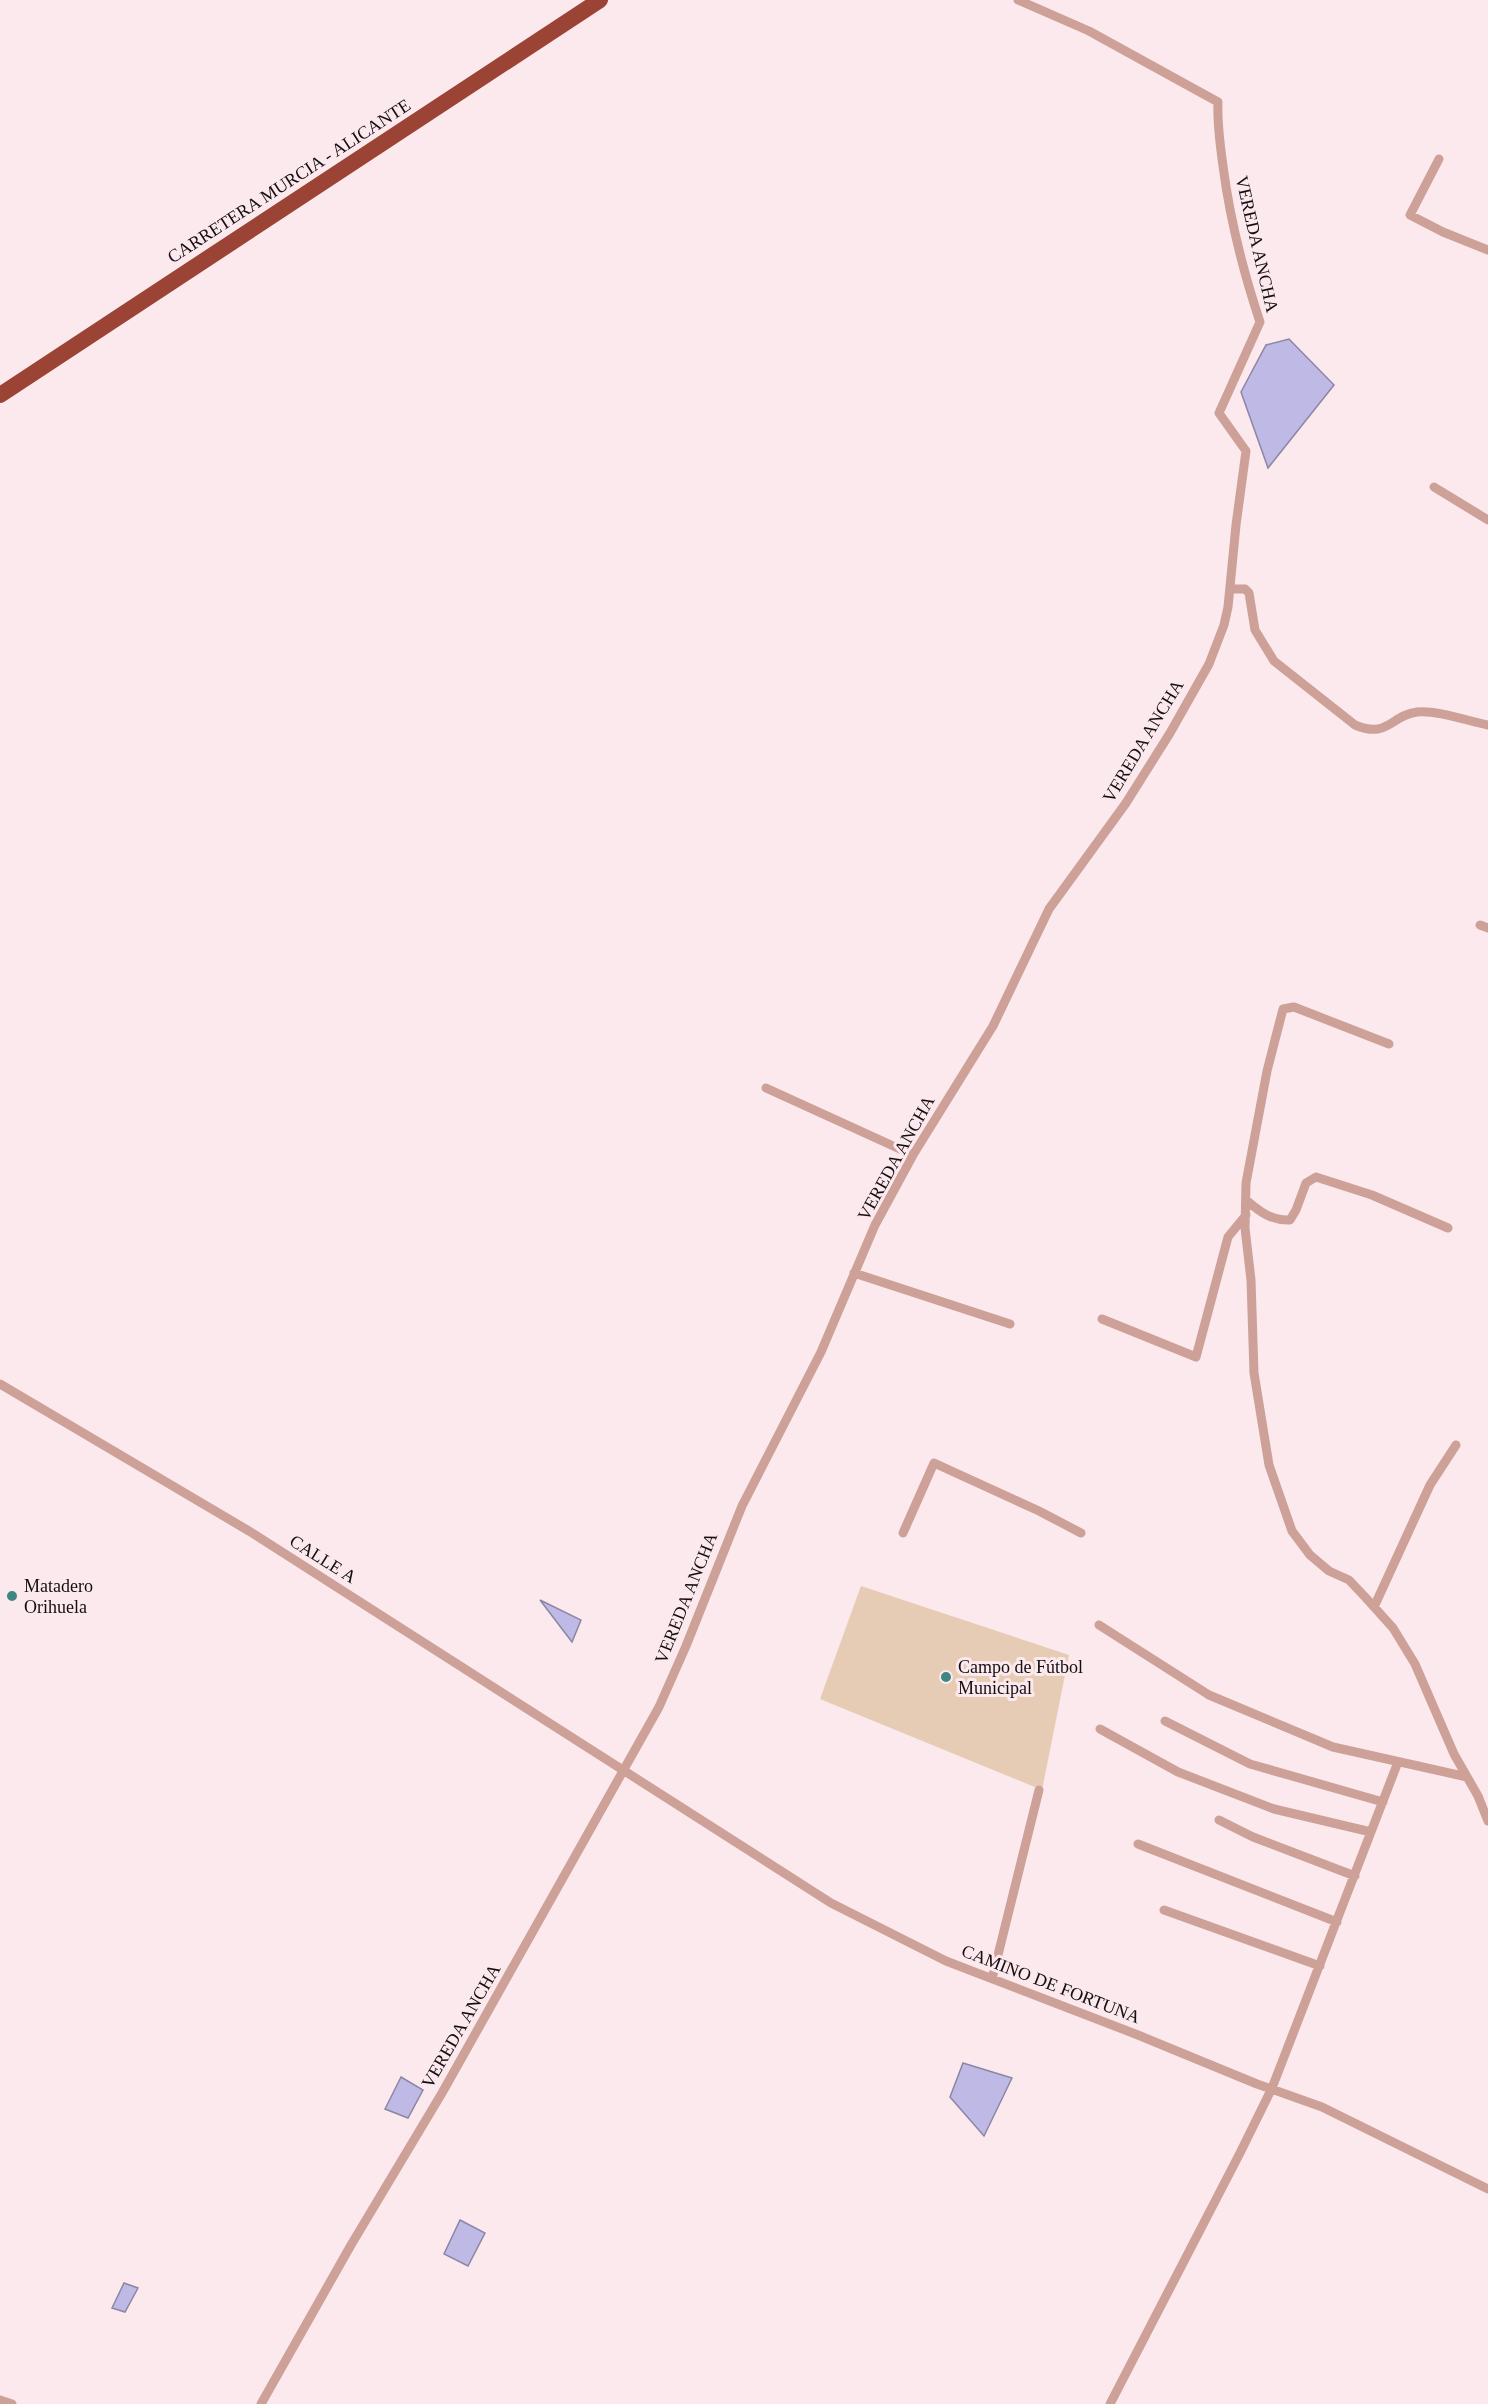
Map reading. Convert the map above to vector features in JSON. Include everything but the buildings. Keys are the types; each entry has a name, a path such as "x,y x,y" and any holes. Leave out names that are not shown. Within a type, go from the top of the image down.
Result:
{"highway":[{"name":"CARRETERA MURCIA - ALICANTE","path":"0,396 600,0"}],"street":[{"name":"VEREDA ANCHA","path":"261,2404 351,2245 442,2093 659,1707 742,1506 821,1352 875,1225 913,1155 993,1026 1050,909 1126,803 1170,733 1218,642 1224,625 1231,589 1236,525 1246,451 1219,413 1260,322 1241,267 1227,196 1217,120 1218,102 1089,32 1018,0"},
{"path":"1439,159 1410,215 1443,232 1488,250"},
{"path":"1434,487 1488,520"},
{"path":"1231,589 1245,589 1250,593 1255,630 1274,661 1355,725 1375,730 1389,726 1410,714 1427,712 1488,725"},
{"path":"1389,1044 1294,1006 1283,1009 1267,1071 1250,1158 1246,1200 1245,1228 1251,1280 1254,1373 1269,1465 1292,1531 1310,1555 1329,1571 1349,1581 1393,1628 1415,1664 1454,1754 1478,1796 1488,1821"},
{"path":"766,1088 913,1155"},
{"path":"1246,1200 1262,1214 1280,1220 1290,1220 1306,1183 1316,1178 1372,1195 1448,1227"},
{"path":"1102,1320 1196,1358 1228,1238 1246,1215"},
{"path":"855,1273 1010,1324"},
{"name":"CALLE A","path":"0,1384 249,1531 624,1769"},
{"path":"1374,1607 1430,1485 1456,1445"},
{"path":"903,1533 934,1463 1039,1511 1081,1533"},
{"path":"1099,1626 1209,1695 1333,1746 1467,1777"},
{"path":"1165,1721 1250,1764 1383,1802"},
{"path":"1100,1729 1178,1772 1274,1809 1371,1833"},
{"path":"1110,2404 1272,2088 1398,1762"},
{"name":"CAMINO DE FORTUNA","path":"624,1769 831,1903 945,1961 1058,2003 1257,2084 1322,2107 1488,2188"},
{"path":"992,1980 1039,1790"},
{"path":"1219,1820 1253,1837 1355,1876"},
{"path":"1138,1844 1337,1922"},
{"path":"1164,1910 1320,1966"},
{"path":"0,2400 12,2404"}],"shaded area":[{"path":"1289,339 1334,385 1268,468 1241,392 1266,345"},
{"name":"Campo de Fútbol Municipal","path":"861,1586 1069,1655 1042,1790 820,1699"},
{"path":"540,1600 581,1620 572,1642"},
{"path":"963,2063 1012,2078 984,2136 950,2097"},
{"path":"401,2077 423,2090 408,2118 385,2109"},
{"path":"460,2220 485,2233 468,2266 444,2254"},
{"path":"124,2283 138,2288 125,2312 112,2308"}],"place":[{"name":"Matadero Orihuela","path":"12,1596"},
{"name":"Campo de Fútbol Municipal","path":"946,1677"}]}
